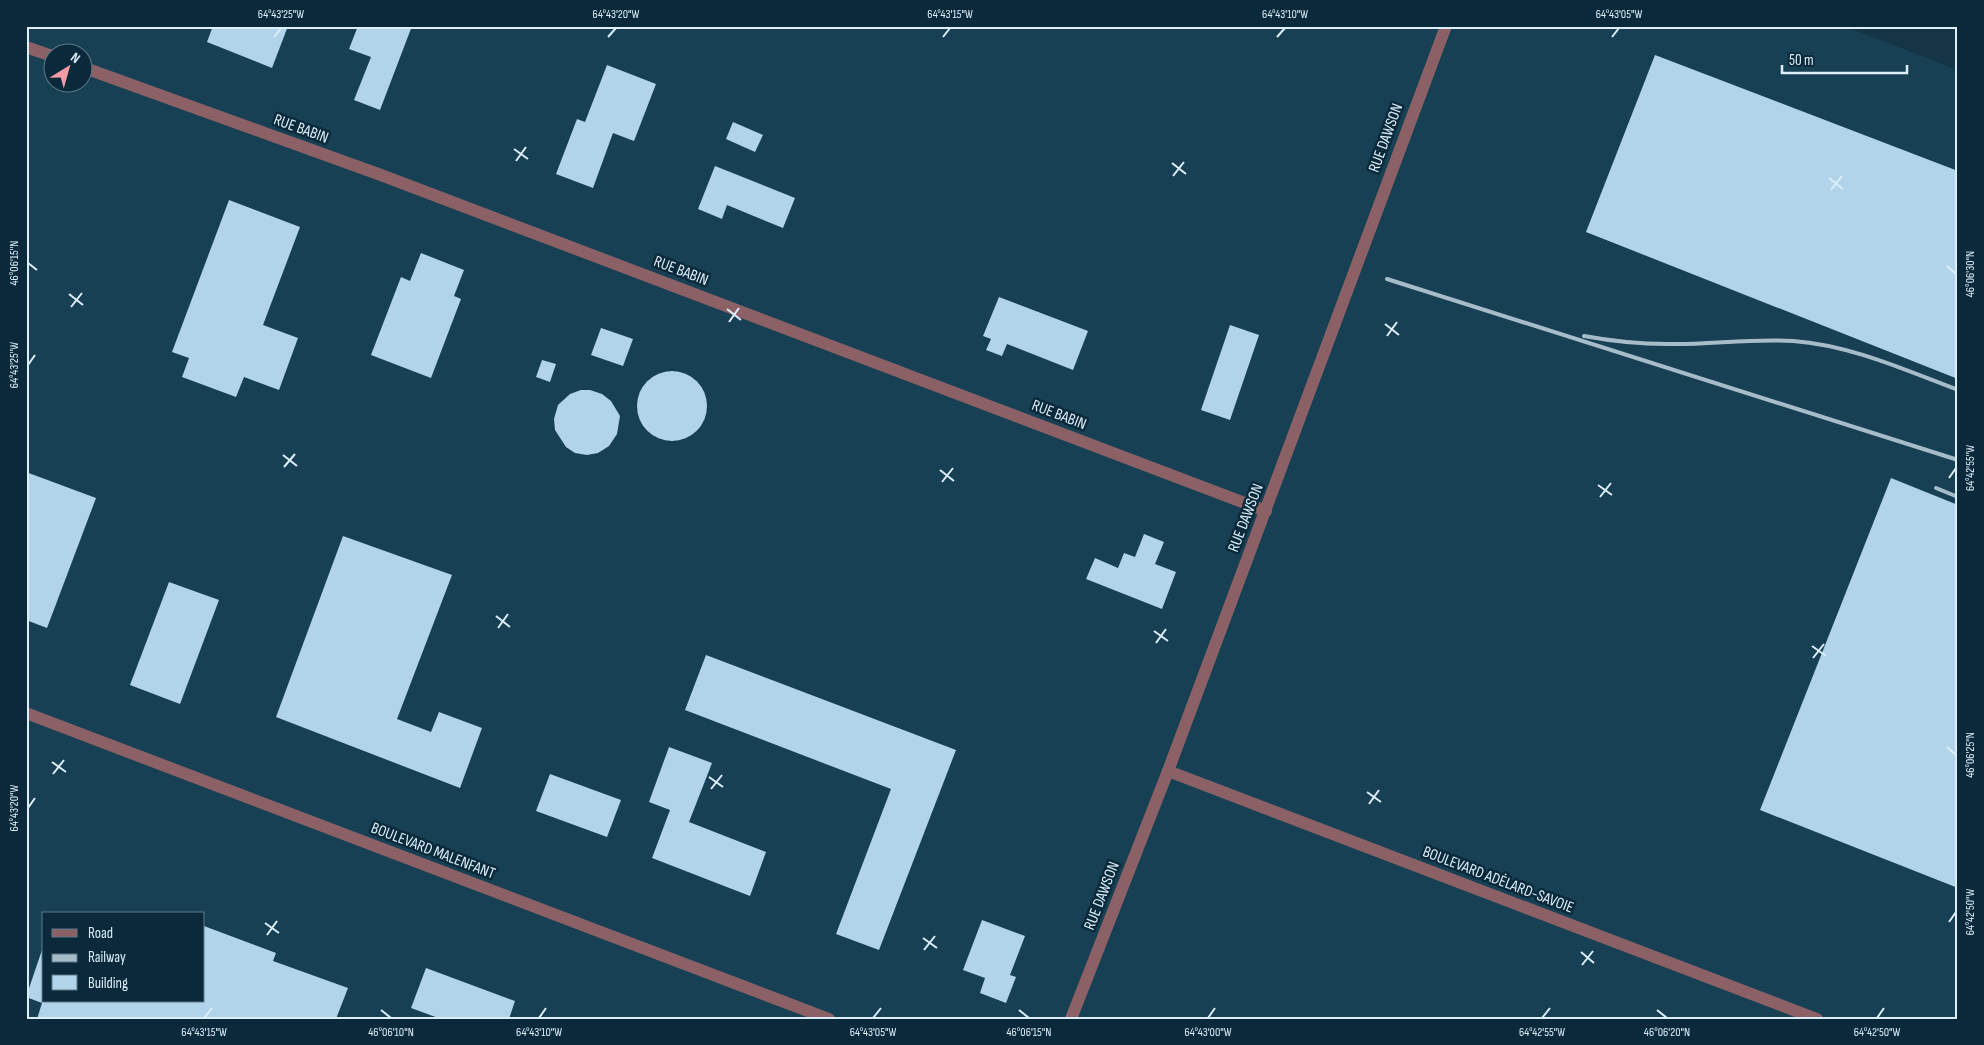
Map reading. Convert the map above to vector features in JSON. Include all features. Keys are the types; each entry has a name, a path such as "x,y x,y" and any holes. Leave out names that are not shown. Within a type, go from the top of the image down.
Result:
{"street":[{"name":"RUE DAWSON","path":"1071,1019 1168,771 1446,26"},
{"path":"26,47 42,53"},
{"name":"RUE BABIN","path":"92,71 381,175 1266,511"},
{"name":"BOULEVARD MALENFANT","path":"26,713 829,1019"},
{"name":"BOULEVARD ADÉLARD-SAVOIE","path":"1168,771 1817,1019"}],"shaded area":[{"path":"26,26 1844,26 1958,70 1958,1019 26,1019"}],"building":[{"path":"213,26 288,26 272,68 207,42"},
{"path":"358,26 412,26 380,110 354,100 371,57 349,49"},
{"path":"1655,55 1958,171 1958,379 1586,232"},
{"path":"607,65 656,84 634,141 613,133 593,188 556,174 577,119 585,122"},
{"path":"733,122 763,135 755,152 726,139"},
{"path":"715,166 795,198 783,228 727,205 722,219 698,209"},
{"path":"229,200 300,227 263,325 298,338 279,390 244,377 236,397 182,377 189,358 172,352"},
{"path":"421,253 464,270 454,296 461,299 431,378 371,355 401,277 410,281"},
{"path":"999,297 1088,331 1073,370 1007,344 1002,356 986,350 991,339 983,336"},
{"path":"1230,325 1259,335 1230,420 1201,410"},
{"path":"601,328 633,339 623,366 591,355"},
{"path":"542,360 556,364 550,382 536,377"},
{"path":"665,371 679,371 692,377 701,386 707,399 705,419 697,431 679,441 665,441 652,435 643,426 637,413 637,399 643,386 652,377"},
{"path":"581,390 590,390 602,394 611,401 620,416 617,434 609,446 598,453 587,455 575,453 566,447 555,430 554,419 558,405 570,394"},
{"path":"26,472 96,498 47,628 26,620"},
{"path":"1891,478 1958,505 1958,888 1760,810"},
{"path":"1144,534 1164,542 1155,564 1176,572 1162,609 1086,579 1095,558 1118,568 1124,553 1135,557"},
{"path":"343,536 452,575 397,719 431,732 439,712 482,728 460,788 276,717"},
{"path":"169,582 219,600 180,704 130,685"},
{"path":"706,655 956,750 879,950 836,934 891,789 685,710"},
{"path":"669,747 712,763 689,822 766,852 750,896 652,858 670,810 649,802"},
{"path":"550,774 621,800 607,837 536,811"},
{"path":"982,920 1025,936 1010,975 1016,977 1006,1003 980,993 985,978 963,970"},
{"path":"205,926 276,953 273,961 348,988 336,1019 37,1019 42,1003 26,997 42,950 42,1002 205,1002"},
{"path":"426,968 515,1001 509,1019 441,1019 411,1008"}],"railway":[{"path":"1387,279 1958,460"},
{"path":"1584,336 1657,344 1698,344 1762,340 1814,343 1856,353 1958,390"},
{"path":"1936,488 1958,497"}]}
